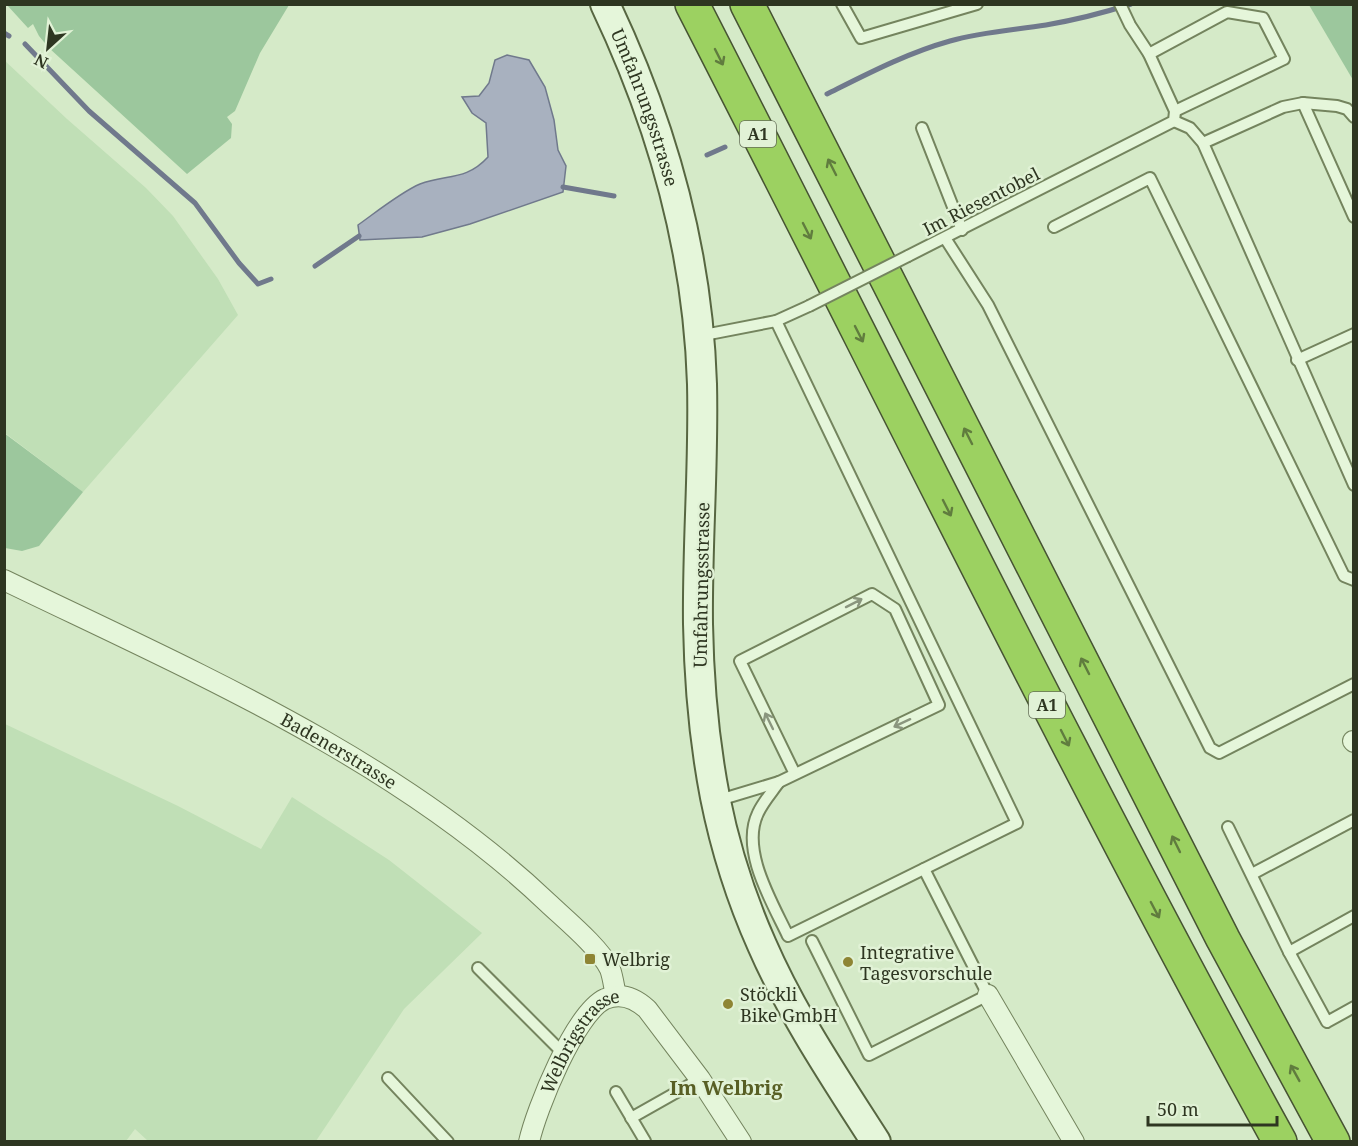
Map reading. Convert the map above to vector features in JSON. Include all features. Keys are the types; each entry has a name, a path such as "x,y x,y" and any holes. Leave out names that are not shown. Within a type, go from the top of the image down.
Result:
{"highway":[{"name":"A1","path":"692,4 1073,754 1280,1142"},
{"path":"747,4 1223,939 1333,1142"}],"main road":[{"name":"Umfahrungsstrasse","path":"605,4 643,93 673,182 689,257 699,336 703,442 698,611 699,660 707,750 716,801 744,901 763,949 824,1059 876,1142"}],"street":[{"name":"Badenerstrasse","path":"4,580 283,718 399,786 487,851 532,888 568,922 589,943 609,969 616,996"},
{"path":"988,995 1074,1142"},
{"name":"Welbrigstrasse","path":"529,1142 534,1119 564,1054 592,1010 603,1000 616,996 639,1001 647,1009 700,1079 741,1142"}],"lane":[{"path":"842,4 861,38 977,4"},
{"path":"1120,4 1130,25 1149,54 1175,116 1203,143 1353,485"},
{"name":"Im Riesentobel","path":"699,336 776,321 809,306 962,230 1284,58 1263,18 1227,12 1149,54"},
{"path":"1203,143 1283,107 1303,104 1337,106 1347,109 1353,117"},
{"path":"1303,104 1353,217"},
{"path":"922,128 962,230"},
{"path":"1054,227 1150,178 1344,576 1353,580"},
{"path":"945,238 988,305 1210,748 1219,753 1353,684"},
{"path":"776,321 1017,823 788,936 761,880 752,838 758,813 779,782"},
{"path":"1297,360 1353,334"},
{"path":"716,801 779,782 939,705 895,609 872,594 740,661 795,774"},
{"path":"1252,874 1353,820"},
{"path":"1228,827 1289,952 1327,1022 1353,1007"},
{"path":"812,941 869,1055 988,995 924,869"},
{"path":"1289,952 1353,916"},
{"path":"477,968 564,1054"},
{"path":"388,1078 448,1142"},
{"path":"631,1118 700,1079"},
{"path":"616,1092 645,1141"}],"green space":[{"path":"7,5 289,5 260,53 235,111 227,117 232,124 231,138 187,174 49,48 33,24 28,28"},
{"path":"1309,5 1353,5 1353,80"},
{"path":"4,60 146,188 173,216 218,279 238,315 83,492 5,433"},
{"path":"4,433 83,492 39,546 22,551 5,548"},
{"path":"5,724 178,806 261,849 292,797 389,860 482,933 404,1009 316,1141 148,1141 135,1129 126,1141 5,1142"}],"water":[{"path":"507,55 529,60 545,87 554,120 558,150 566,166 563,192 470,224 422,237 360,240 358,225 397,197 420,184 472,170 488,157 486,123 472,113 462,97 479,96 489,83 495,60"}],"waterway":[{"path":"827,94 903,58 950,41 986,33 1068,21 1131,4"},
{"path":"4,33 9,36"},
{"path":"25,44 89,111 195,203 239,263 258,284 271,279"},
{"path":"707,155 725,147"},
{"path":"563,187 614,196"},
{"path":"315,266 359,236"}],"place":[{"name":"Welbrig","path":"590,959"},
{"name":"Integrative Tagesvorschule","path":"848,962"},
{"name":"Stöckli Bike GmbH","path":"728,1004"}],"district":[{"name":"Im Welbrig","path":"726,1087"}]}
